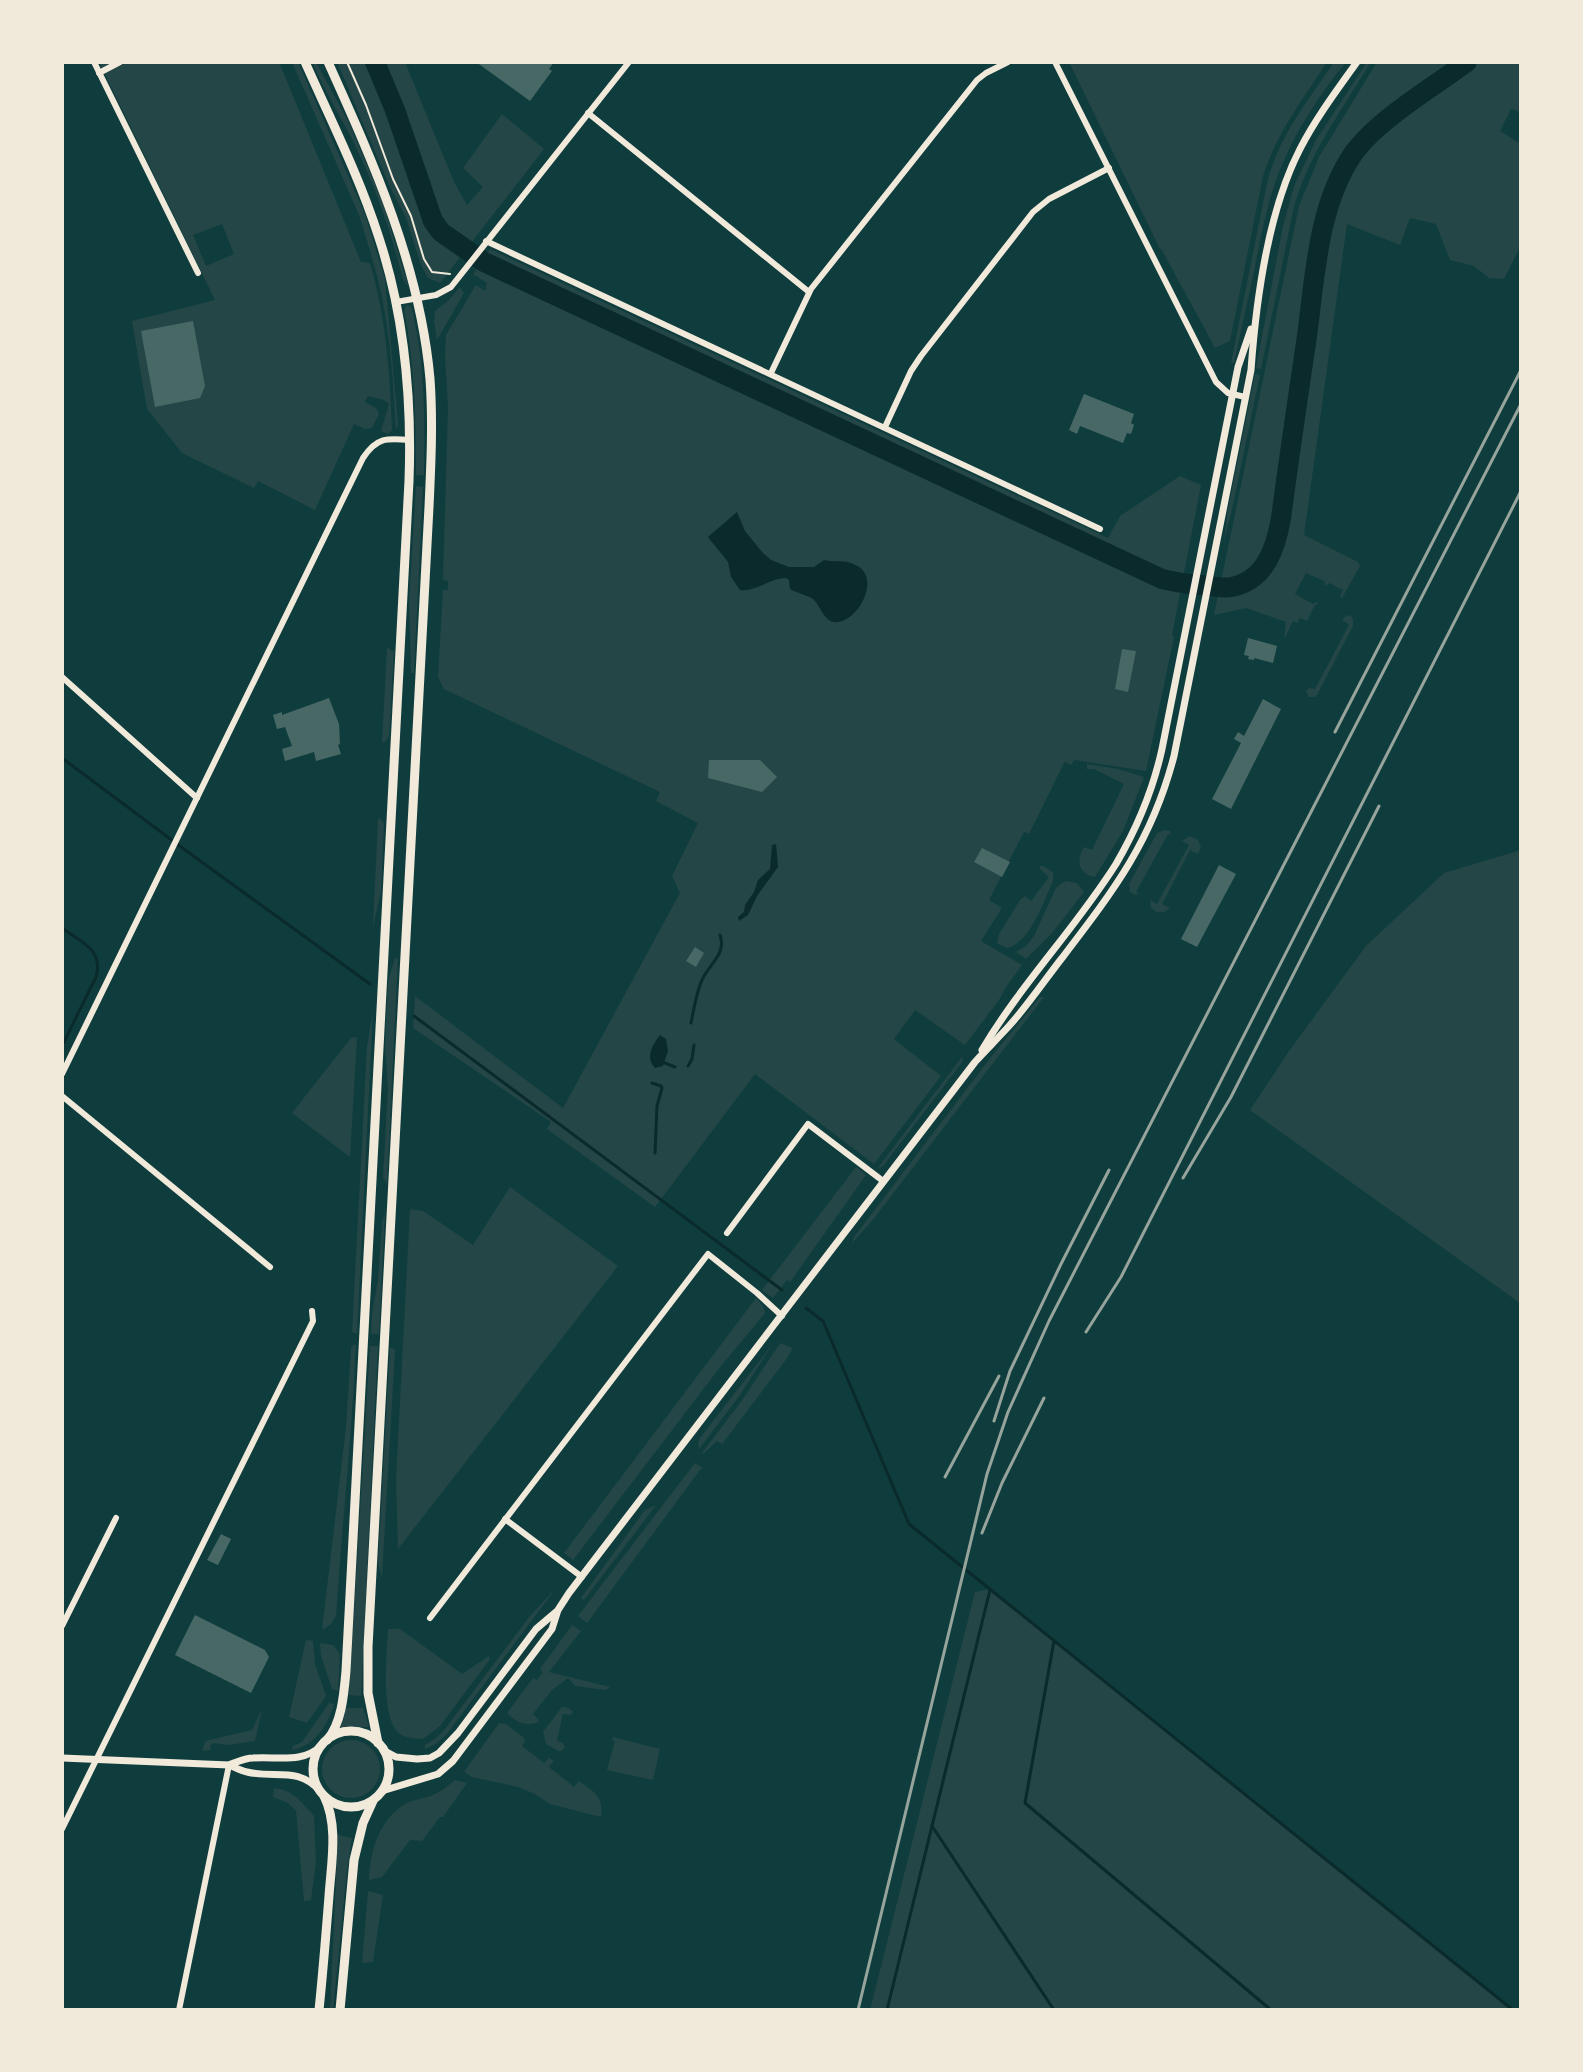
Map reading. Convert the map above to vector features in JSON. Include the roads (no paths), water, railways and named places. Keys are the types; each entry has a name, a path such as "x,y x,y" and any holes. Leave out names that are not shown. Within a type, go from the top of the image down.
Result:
{"main road":[{"path":"305,62 367,205 383,250 396,302 409,388 411,440 346,1671 333,1733 317,1753 313,1769 330,1812 332,1851 319,2010"},
{"path":"328,62 385,193 407,258 417,298 430,382 431,460 369,1632 368,1693 389,1769 386,1782 365,1816 354,1860 340,2010"},
{"path":"324,1743 341,1732 349,1731 365,1734 381,1746"},
{"path":"321,1792 333,1802 348,1807 364,1804 380,1793"}],"street":[{"path":"94,62 198,273"},
{"path":"99,73 120,62"},
{"path":"396,302 447,291 629,62"},
{"path":"771,373 809,292 977,80 1008,62"},
{"path":"1055,62 1216,382 1224,390 1245,397"},
{"path":"975,1062 1001,1017 1105,881 1144,808 1160,761 1238,367 1255,315 1276,213 1299,150 1357,62"},
{"path":"588,113 809,292"},
{"path":"885,427 921,356 1030,216 1049,199 1109,168"},
{"path":"484,243 771,373 1100,529"},
{"path":"381,1746 396,1757 430,1758 458,1733 536,1629 558,1610 975,1062 1011,1025 1116,887 1142,842 1171,767 1251,370 1255,315"},
{"path":"62,1074 363,458 383,439 411,440"},
{"path":"62,677 197,798"},
{"path":"62,1096 270,1267"},
{"path":"727,1233 808,1124 883,1181"},
{"path":"430,1618 708,1254 782,1316"},
{"path":"62,1829 313,1321 312,1311"},
{"path":"62,1626 116,1518"},
{"path":"505,1519 582,1577"},
{"path":"380,1793 438,1774 453,1761 546,1638 558,1610"},
{"path":"229,1765 251,1758 303,1756 324,1743"},
{"path":"62,1758 229,1765 247,1772 299,1776 321,1792"},
{"path":"179,2010 229,1765"}],"waterway":[{"path":"375,62 433,221 441,232 484,262 1162,579 1224,588 1244,583 1261,570 1276,540 1320,242 1341,174 1363,141 1376,129 1467,62"},
{"path":"62,758 370,984"},
{"path":"62,928 94,953 98,968 62,1046"},
{"path":"691,1023 700,985 721,948 720,935"},
{"path":"414,1016 782,1290"},
{"path":"688,1066 694,1045"},
{"path":"665,1063 675,1067"},
{"path":"652,1083 662,1088 657,1106 655,1153"},
{"path":"806,1308 823,1321 909,1524 1513,2010"},
{"path":"990,1590 932,1826 1054,2010"},
{"path":"1054,1641 1025,1803 1271,2010"},
{"path":"887,2010 932,1826"}],"railway":[{"path":"1335,732 1521,370"},
{"path":"858,2010 987,1474 1008,1412 1049,1321 1521,404"},
{"path":"1086,1332 1121,1277 1521,491"},
{"path":"1183,1178 1231,1097 1379,806"},
{"path":"994,1421 1010,1371 1109,1170"},
{"path":"945,1477 999,1376"},
{"path":"982,1533 1002,1483 1044,1398"}]}
